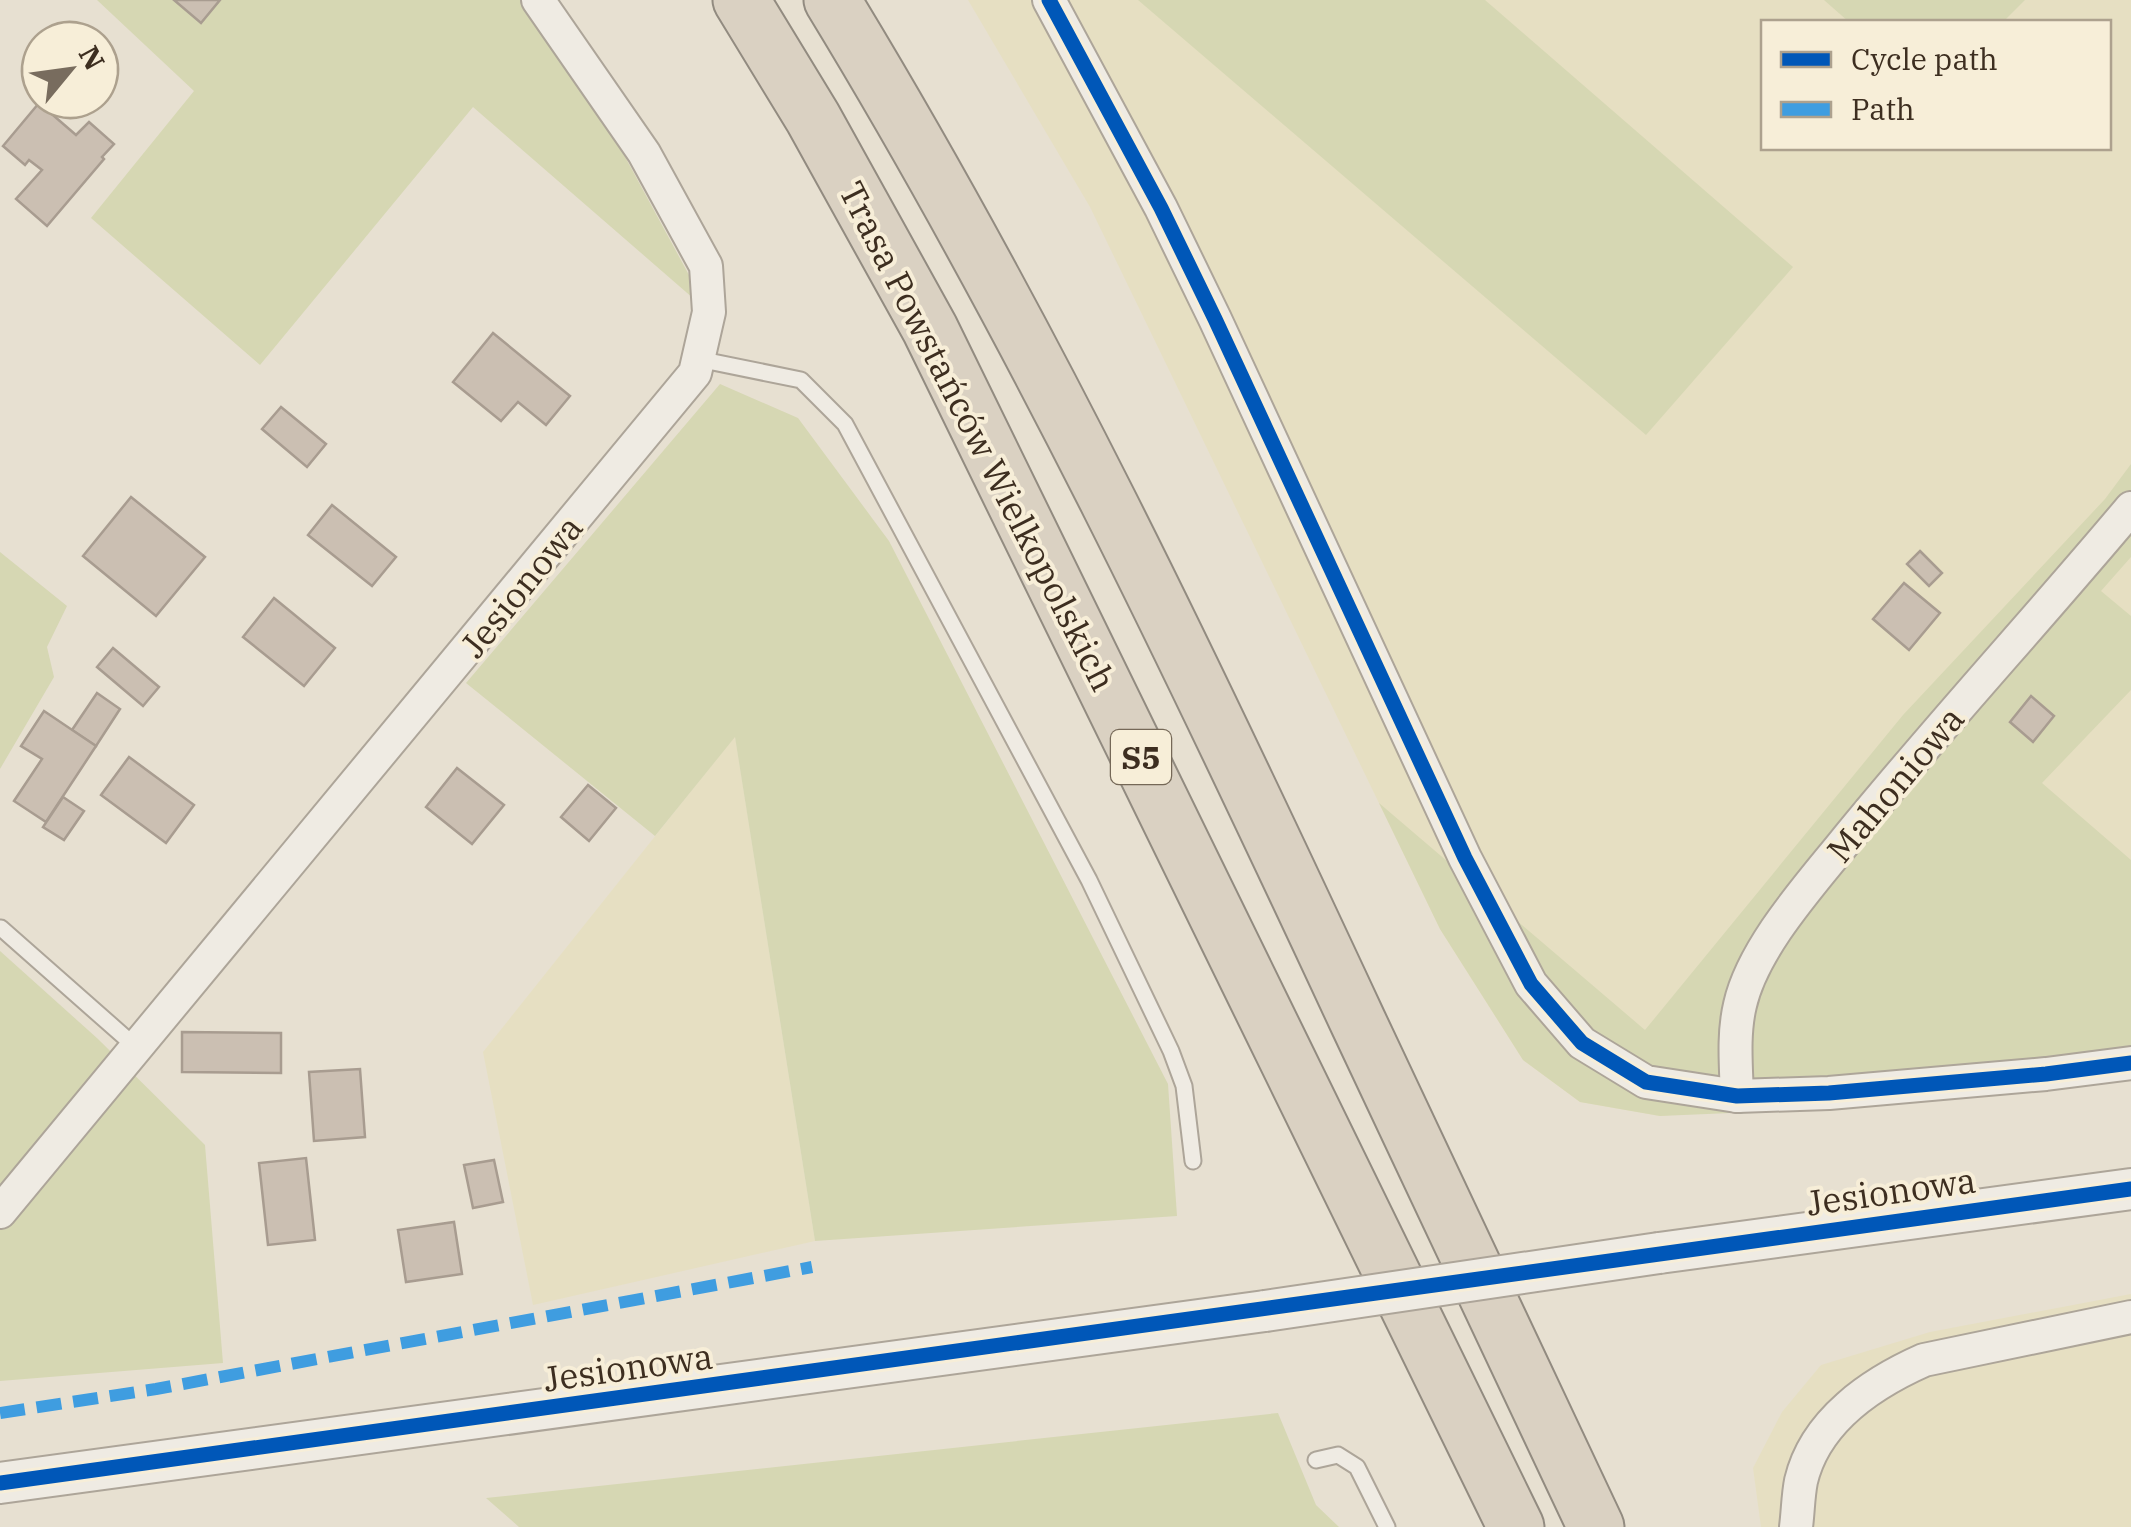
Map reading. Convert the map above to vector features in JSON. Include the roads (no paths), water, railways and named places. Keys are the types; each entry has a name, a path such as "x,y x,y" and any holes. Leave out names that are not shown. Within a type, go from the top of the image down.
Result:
{"highway":[{"name":"Trasa Powstańców Wielkopolskich","path":"741,0 813,118 930,328 1516,1527"},
{"name":"S5","path":"832,0 912,132 1034,352 1199,682 1596,1527"}],"street":[{"path":"538,0 644,154 706,266 708,312 696,366"},
{"path":"1049,0 1161,208 1456,840 1530,984 1582,1044 1646,1082 1737,1096 1829,1093 2046,1074 2131,1062"},
{"name":"Jesionowa","path":"0,1212 696,366"},
{"name":"Mahoniowa","path":"1737,1096 1740,1002 1789,911 1904,769 2131,508"},
{"name":"Jesionowa","path":"0,1483 2131,1189"},
{"path":"1796,1527 1802,1478 1827,1426 1894,1373 1924,1360 2131,1317"}],"lane":[{"path":"696,366 800,380 845,424 1089,880 1163,1034 1184,1086 1193,1161"},
{"path":"1,928 137,1048"},
{"path":"1316,1460 1338,1456 1357,1467 1386,1527"}]}
